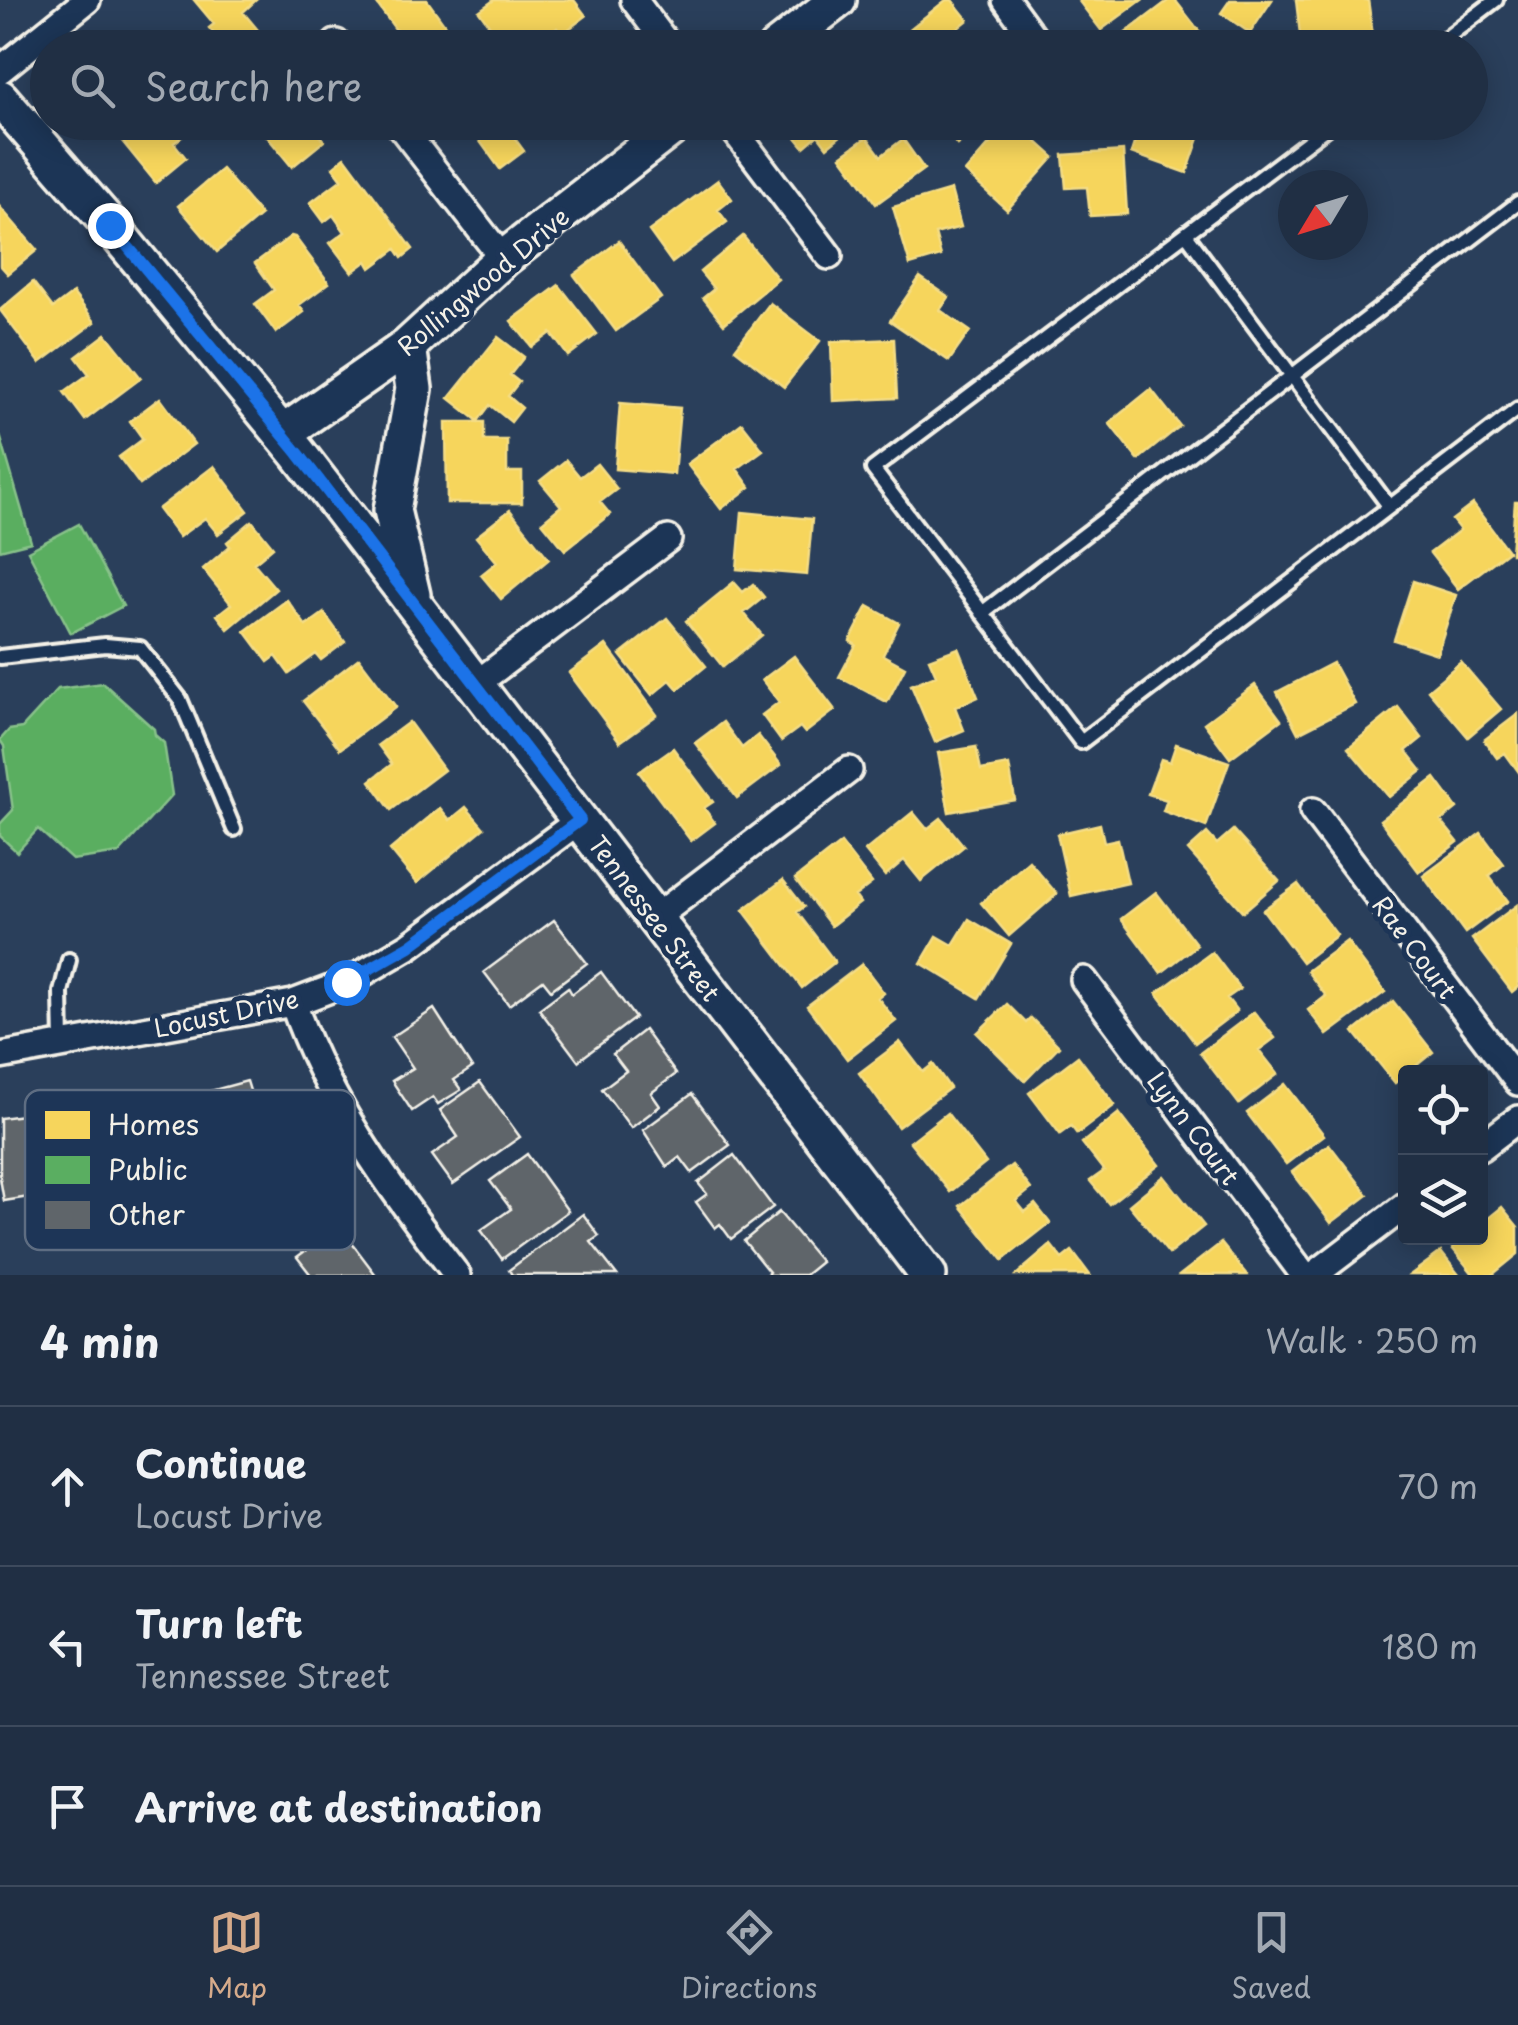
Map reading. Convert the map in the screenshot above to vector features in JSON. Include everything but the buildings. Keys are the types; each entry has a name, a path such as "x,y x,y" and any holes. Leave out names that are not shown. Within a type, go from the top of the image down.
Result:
{"main road":[{"path":"799,30 838,0"},
{"name":"Tennessee Street","path":"0,98 30,133"},
{"name":"Tennessee Street","path":"36,140 282,434 928,1275"},
{"name":"Rollingwood Drive","path":"282,434 408,346 503,259 656,140"},
{"path":"408,346 414,389 392,510 414,605"}],"street":[{"path":"50,30 87,0"},
{"path":"634,0 656,30"},
{"path":"1006,0 1028,30"},
{"path":"0,70 30,46"},
{"path":"412,140 503,259"},
{"path":"742,140 829,256"},
{"path":"476,684 668,538"},
{"path":"655,918 849,770"},
{"name":"Rae Court","path":"1313,812 1518,1082"},
{"name":"Locust Drive","path":"0,1056 292,1002 346,982 410,946 580,820"},
{"name":"Lynn Court","path":"1084,980 1304,1275"},
{"path":"292,1002 307,1043 332,1090"},
{"path":"1488,1142 1518,1119"},
{"path":"355,1132 457,1275"},
{"path":"1314,1275 1398,1211"}],"lane":[{"path":"1457,30 1496,0"},
{"path":"1310,140 872,470 982,613 1082,742 1518,409"},
{"path":"982,613 1518,203"},
{"path":"1186,234 1389,506"},
{"path":"0,657 105,645 140,648 180,699 234,829"},
{"path":"62,1045 61,992 69,960"}],"route":[{"path":"110,225 298,453 580,820 410,946 346,982"}]}
